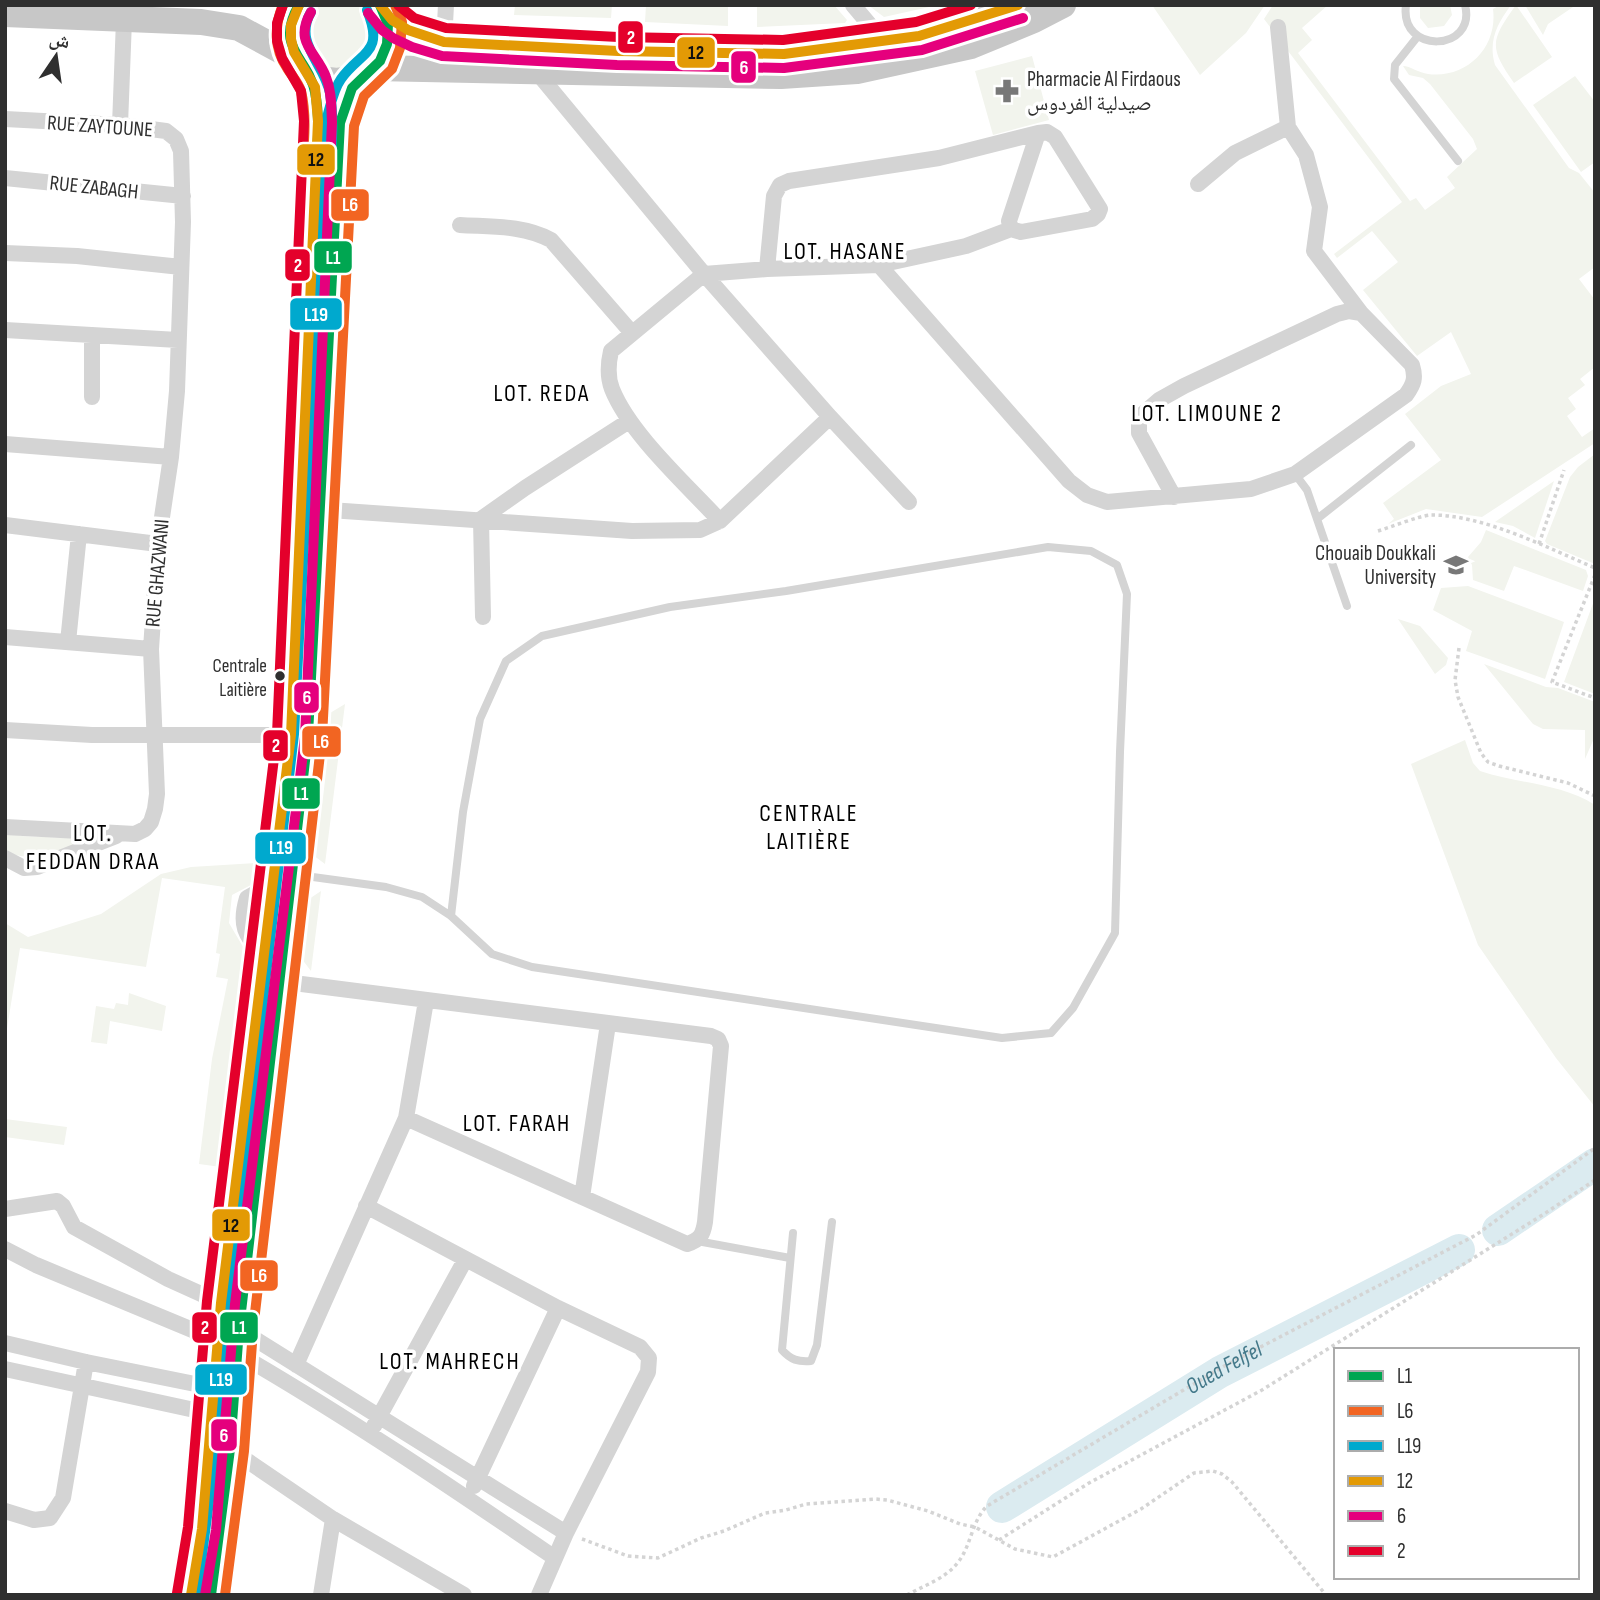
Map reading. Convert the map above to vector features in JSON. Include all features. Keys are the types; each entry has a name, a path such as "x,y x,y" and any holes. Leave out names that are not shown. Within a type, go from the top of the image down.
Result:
{"highway":[{"path":"191,1595 225,1401 299,735 310,508 318,121 314,83 303,65"},
{"path":"310,508 340,123 352,88 368,72"},
{"path":"232,1341 221,1303 271,970"},
{"path":"211,1595 230,1449 225,1401"}],"main road":[{"path":"299,5 291,22 290,34 292,48 303,65"},
{"path":"382,10 418,37 444,43 857,71 890,53 971,46 1027,10 1063,5"},
{"path":"368,72 387,44 388,24 382,10"},
{"path":"5,15 201,22 239,28 322,78 338,82 368,72 418,67 536,72 770,64"}],"street":[{"path":"444,43 446,5"},
{"path":"853,5 890,53"},
{"path":"120,125 124,20"},
{"path":"879,265 1069,481 1087,495 1107,502 1174,497 1251,489 1295,474 1406,395 1413,385 1415,375 1412,365 1361,313 1314,251 1320,207 1306,155 1288,127 1278,27"},
{"path":"521,48 536,72 704,274 909,502"},
{"name":"RUE ZAYTOUNE","path":"5,119 120,125 166,131 176,139 181,150 183,196"},
{"path":"1198,184 1235,153 1288,127"},
{"path":"720,520 629,421 611,388 608,365 611,351 704,274 879,265 965,246 1012,229 1021,232 1092,219 1100,209 1055,136 1047,132 1038,133 939,158 789,181 780,186 774,196 767,269"},
{"path":"1012,229 1009,221 1038,133"},
{"name":"RUE ZABAGH","path":"5,178 183,196"},
{"name":"RUE GHAZWANI","path":"5,827 135,834 151,822 155,809 157,776 150,649 158,544 171,457 177,391 183,196"},
{"path":"460,225 512,228 535,232 551,240 632,333"},
{"path":"5,253 77,256 181,267"},
{"path":"1174,497 1139,433 1139,422 1144,413 1184,386 1337,314 1349,311 1361,313"},
{"path":"5,330 178,340"},
{"path":"92,335 92,397"},
{"path":"310,508 632,531 699,530 720,520 830,417"},
{"path":"481,519 524,488 629,421"},
{"path":"5,461 7,445 171,457"},
{"path":"481,519 482,617"},
{"path":"5,526 158,544"},
{"path":"68,642 79,534"},
{"path":"5,637 150,649"},
{"path":"5,730 92,735 299,735"},
{"path":"5,858 24,869 37,867 122,834"},
{"path":"271,970 426,1001 711,1036 718,1039 721,1046 705,1222 703,1233 697,1241 687,1244 406,1118"},
{"path":"296,1365 406,1118 426,1001"},
{"path":"582,1197 608,1024"},
{"path":"5,1209 57,1201 63,1206 74,1227 168,1279 221,1303"},
{"path":"366,1206 465,1260 640,1348 649,1358 648,1372 566,1533 540,1595"},
{"path":"5,1249 36,1265 296,1365 566,1533"},
{"path":"369,1435 465,1260"},
{"path":"468,1498 558,1308"},
{"path":"232,1341 555,1558"},
{"path":"5,1342 225,1401"},
{"path":"5,1511 34,1520 50,1518 58,1508 63,1498 86,1362"},
{"path":"5,1369 84,1386 225,1401"},
{"path":"230,1449 333,1518 464,1595"},
{"path":"321,1595 333,1518"}],"lane":[{"path":"1406,5 1409,26 1418,36 1432,42 1450,40 1457,35 1465,20 1468,6"},
{"path":"1418,36 1395,65 1394,79 1458,161"},
{"path":"1317,519 1411,445"},
{"path":"1295,474 1307,490 1348,606"},
{"path":"282,878 386,887 422,897 451,916 492,954 532,967 1002,1038 1051,1033 1073,1008 1115,933 1128,594 1117,565 1090,551 1048,547 813,587 670,607 542,636 506,661 480,719 463,812 451,916"},
{"path":"793,1233 782,1350 790,1359 811,1361 817,1345 832,1222"},
{"path":"697,1241 790,1258"}],"path":[{"path":"1539,544 1564,470"},
{"path":"1378,531 1428,515 1485,523 1595,568"},
{"path":"1595,575 1552,682 1595,698"},
{"path":"1459,649 1455,680 1458,697 1481,753 1489,762 1567,783 1595,796"},
{"path":"907,1595 953,1568 964,1553 980,1515 987,1506 1214,1372 1476,1235 1595,1148"},
{"path":"999,1540 1089,1483 1262,1391 1595,1180"},
{"path":"566,1533 628,1556 658,1558 765,1513 806,1504 857,1499 887,1500 975,1527 1015,1549 1053,1557 1141,1509 1194,1473 1213,1471 1232,1482 1326,1595"}],"shaded area":[{"path":"310,5 369,5 379,28 366,65 328,70 305,53 300,28"},
{"path":"515,5 612,5 611,18 514,15"},
{"path":"646,5 728,5 728,26 645,22"},
{"path":"757,5 834,5 847,20 845,23 757,27"},
{"path":"868,5 938,5 884,17"},
{"path":"1152,5 1265,5 1246,33 1200,75"},
{"path":"1273,5 1328,5 1302,28 1312,40 1298,53 1410,201 1416,198 1425,210 1455,188 1447,177 1477,149 1473,139 1430,84 1423,78 1409,75 1403,66 1425,73 1442,74 1467,66 1485,48 1493,23 1493,9 1500,5 1511,5 1493,40 1495,65 1569,168 1579,173 1595,193 1595,267 1579,279 1595,300 1595,367 1580,379 1585,385 1568,398 1576,409 1567,416 1582,437 1595,428 1595,443 1482,517 1426,509 1388,524 1394,519 1383,503 1441,460 1405,414 1441,386 1471,374 1451,332 1417,356 1363,290 1398,262 1372,231 1337,258 1334,254 1402,202 1264,19"},
{"path":"1420,5 1450,5 1452,15 1444,26 1428,28 1420,18"},
{"path":"1516,5 1552,57 1514,83 1500,61 1496,44 1501,27"},
{"path":"1525,5 1576,5 1548,24 1543,35"},
{"path":"1032,56 1049,120 993,135 975,71"},
{"path":"1575,76 1595,102 1595,162 1581,172 1533,105"},
{"path":"1595,454 1595,564 1545,541 1570,477"},
{"path":"1554,481 1535,538 1513,526 1495,522"},
{"path":"1486,530 1586,570 1588,576 1583,591 1514,566 1504,591 1473,580 1472,565 1468,557 1481,542"},
{"path":"1468,586 1564,622 1545,679 1466,651 1472,631 1433,610 1441,588"},
{"path":"1595,598 1595,694 1564,682"},
{"path":"1398,619 1420,626 1448,658 1446,665 1435,674"},
{"path":"1484,664 1595,702 1595,736 1585,759 1585,730 1543,729 1533,724"},
{"path":"345,704 325,864 310,850 325,716"},
{"path":"1465,740 1473,763 1480,771 1568,792 1595,805 1595,1107 1556,1058 1478,945 1411,764"},
{"path":"5,832 22,836 93,839 49,855 27,857 5,850"},
{"path":"271,862 264,878 232,895 229,923 256,969 232,1076 221,1167 199,1164 212,1059 228,979 216,977 220,954 216,953 225,887 162,878 146,967 20,948 5,1041 5,923 28,937 101,914 161,874 191,867"},
{"path":"321,891 311,971 295,950 303,903"},
{"path":"129,993 166,1006 162,1031 110,1021 107,1044 91,1042 96,1006 114,1009 116,1003 128,1005"},
{"path":"5,1119 67,1127 64,1145 5,1137"}],"waterway":[{"name":"Oued Felfel","path":"1498,1230 1595,1164"},
{"name":"Oued Felfel","path":"1002,1507 1220,1372 1459,1250"}],"transit line":[{"name":"L6","path":"283,5 278,21 278,45 303,100 302,168"},
{"name":"2","path":"177,1593 188,1527 207,1301 277,734 304,121 301,91 282,58 277,41 277,23 283,5"},
{"name":"L1","path":"299,5 292,20 291,42 311,80 317,101 316,169"},
{"name":"12","path":"191,1595 202,1529 221,1303 291,735 318,121 315,87 294,52 291,39 291,25 299,5"},
{"name":"L1","path":"211,1595 230,1449 239,1329 308,735 340,123 352,88 380,61 387,44 388,24 380,5"},
{"name":"12","path":"380,5 392,20 408,30 444,42 618,51 784,54 919,36 1018,5"},
{"name":"L6","path":"225,1595 244,1451 253,1330 322,737 354,126 364,96 392,69 400,48 402,22 395,5"},
{"name":"2","path":"398,5 414,18 446,28 618,37 783,40 916,22 971,5"},
{"name":"L19","path":"197,1593 216,1448 225,1327 294,734 326,121 338,83 372,44 372,24 367,10"},
{"name":"L19","path":"311,12 306,23 308,43 330,93 330,170"},
{"name":"6","path":"205,1595 216,1530 235,1304 305,737 332,122 328,83 305,40 304,32 311,12"},
{"name":"6","path":"368,13 382,30 393,38 442,56 617,65 784,68 922,50 1023,18"}],"place":[{"name":"Pharmacie Al Firdaous صيدلية الفردوس","path":"1007,91"},
{"name":"Chouaib Doukkali University","path":"1456,565"},
{"name":"Centrale Laitière","path":"280,676"}],"district":[{"name":"LOT. HASANE","path":"845,251"},
{"name":"LOT. REDA","path":"542,393"},
{"name":"LOT. LIMOUNE 2","path":"1207,413"},
{"name":"CENTRALE LAITIÈRE","path":"809,827"},
{"name":"LOT. FEDDAN DRAA","path":"93,847"},
{"name":"LOT. FARAH","path":"517,1123"},
{"name":"LOT. MAHRECH","path":"450,1361"}]}
